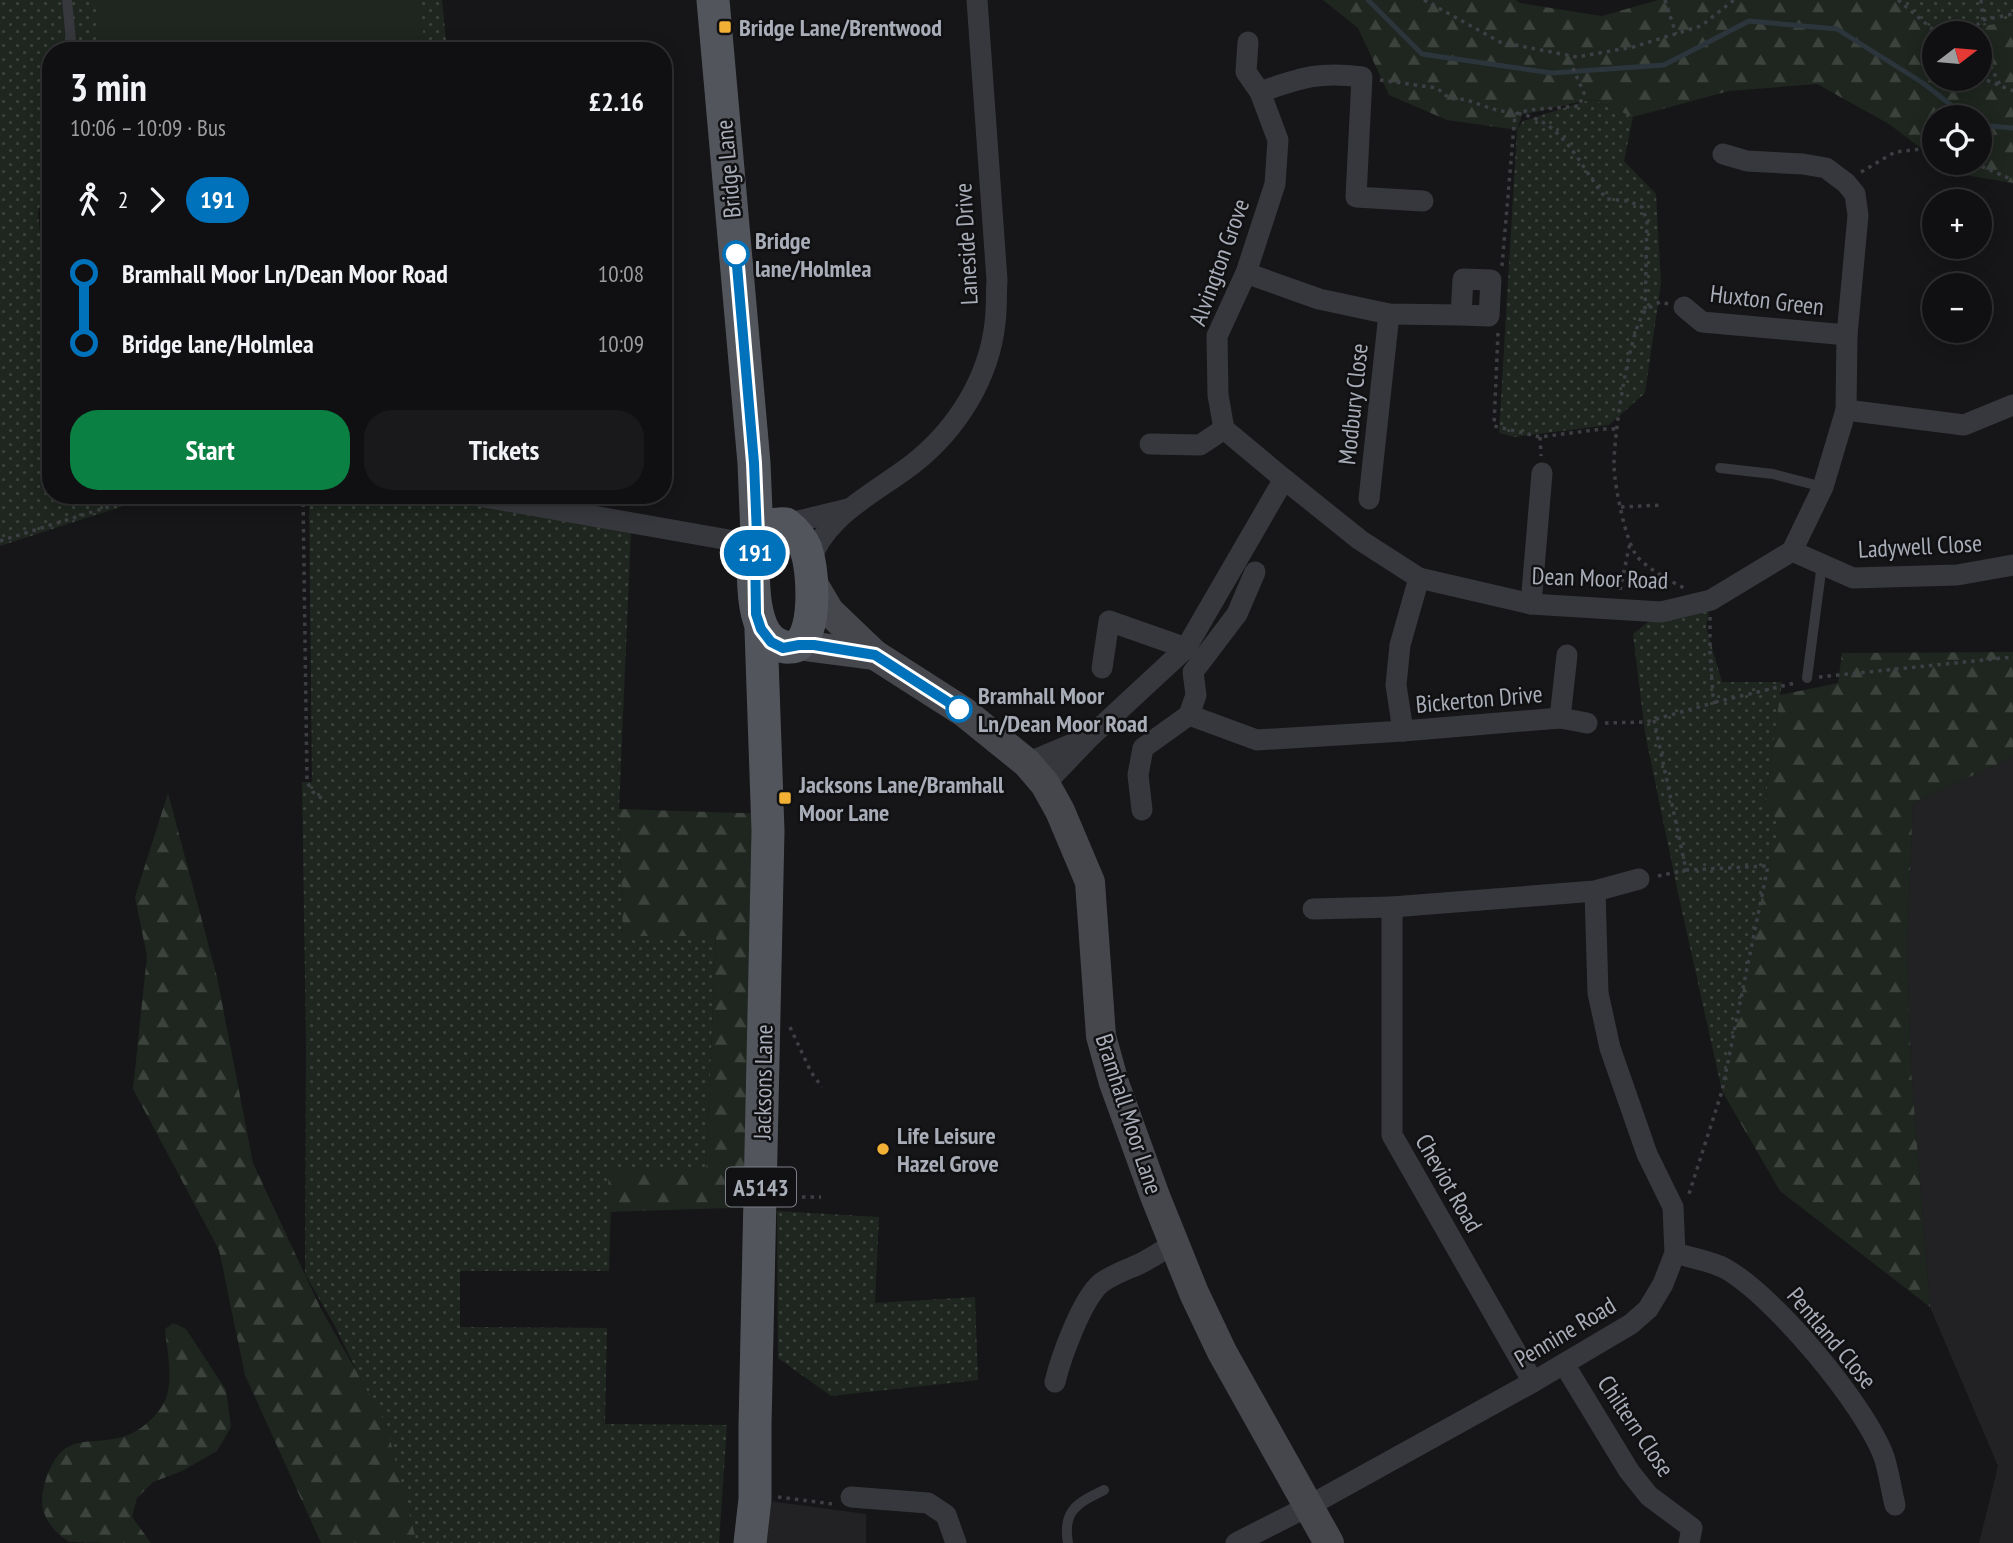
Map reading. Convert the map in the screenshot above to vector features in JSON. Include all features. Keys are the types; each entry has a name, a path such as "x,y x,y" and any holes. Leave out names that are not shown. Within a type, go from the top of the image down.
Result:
{"main road":[{"name":"Bridge Lane","path":"713,0 754,463 770,532 756,614 761,629"},
{"name":"Jacksons Lane","path":"750,1543 755,1493 768,831 779,689 796,646 807,633 812,614 806,550 797,533 770,532"},
{"name":"Jacksons Lane","path":"761,629 768,831"},
{"path":"761,629 771,642 783,648 796,646"}],"street":[{"name":"Laneside Drive","path":"809,573 815,547 848,509 915,462 948,431 967,404 984,368 995,324 997,280 977,0"},
{"name":"Alvington Grove","path":"1224,429 1218,395 1217,336 1246,273 1275,184 1278,140 1259,92 1246,72 1248,42"},
{"path":"1259,92 1305,76 1335,73 1362,77 1356,197 1423,201"},
{"path":"1723,154 1747,161 1826,168 1846,183 1855,194 1858,215 1847,335 1846,410 1823,487 1792,551"},
{"path":"1246,273 1320,299 1389,314 1461,314"},
{"name":"Huxton Green","path":"1684,307 1702,322 1847,335"},
{"name":"Modbury Close","path":"1369,499 1389,314"},
{"path":"1846,410 1964,425 2013,405"},
{"path":"1036,773 1090,737 1186,648 1284,480 1224,429 1200,445 1150,444"},
{"path":"1531,604 1542,473"},
{"name":"Dean Moor Road","path":"1284,480 1360,540 1419,578 1531,604 1661,612 1710,600 1792,551"},
{"path":"525,504 743,542 770,532"},
{"name":"Laneside Drive","path":"770,532 848,509"},
{"name":"Ladywell Close","path":"1792,551 1853,578 1957,575 2013,565"},
{"path":"1142,810 1138,775 1143,748 1189,715 1196,695 1193,672 1237,614 1255,572"},
{"name":"Bramhall Moor Lane","path":"809,573 829,611 875,655 964,712 1036,773 1060,811 1090,882 1101,1036 1114,1083 1174,1244 1222,1352 1328,1543"},
{"name":"Bickerton Drive","path":"1403,731 1396,685 1399,658 1419,578"},
{"path":"1102,668 1109,621 1186,648"},
{"name":"Bramhall Moor Lane","path":"796,646 875,655"},
{"name":"Bickerton Drive","path":"1560,718 1567,655"},
{"name":"Bickerton Drive","path":"1189,715 1256,740 1560,718 1587,723"},
{"path":"1313,909 1392,907 1595,891 1639,879"},
{"path":"1595,891 1598,993 1610,1048 1647,1154 1673,1207 1675,1244"},
{"name":"Cheviot Road","path":"1392,907 1391,1135 1533,1382"},
{"path":"1055,1382 1059,1364 1080,1314 1098,1285 1115,1273 1136,1266 1174,1244"},
{"name":"Pennine Road","path":"1236,1543 1307,1507 1632,1324 1648,1309 1663,1284 1675,1244"},
{"name":"Pentland Close","path":"1675,1244 1725,1268 1762,1296 1812,1349 1858,1411 1884,1457 1895,1505"},
{"name":"Chiltern Close","path":"1564,1364 1629,1471 1649,1496 1692,1528 1689,1543"},
{"path":"851,1497 928,1503 946,1515 956,1543"}],"lane":[{"path":"67,0 71,42"},
{"path":"1720,468 1773,474 1823,487"},
{"path":"1807,678 1822,564"},
{"path":"1068,1543 1066,1531 1070,1512 1081,1501 1104,1490"}],"path":[{"path":"1423,0 1500,42 1569,58 1633,47 1700,26 1734,0"},
{"path":"1665,0 1676,34"},
{"path":"1898,0 1923,21"},
{"path":"1981,0 1983,20 2013,14"},
{"path":"1515,114 1529,110 1579,106 1584,93 1569,58"},
{"path":"1992,69 2000,85"},
{"path":"1362,77 1437,88 1450,99 1463,97 1474,103 1535,118 1553,130 1580,160 1607,199 1629,201 1642,207 1647,221 1645,311 1633,339 1614,467 1621,507 1636,556 1670,581 1710,600 1710,653 1713,696 1716,702"},
{"path":"1992,82 2013,91"},
{"path":"1502,272 1515,114"},
{"path":"1846,183 1895,152 1922,150"},
{"path":"1992,171 2013,180"},
{"path":"1645,311 1660,302 1684,307"},
{"path":"1498,330 1494,426 1540,437 1618,429"},
{"path":"0,541 117,504"},
{"path":"303,504 307,782 313,792 324,800"},
{"path":"1621,507 1663,505"},
{"path":"1616,609 1631,541"},
{"path":"1587,723 1646,722 1744,694 1782,688 1807,678 2013,657"},
{"path":"1654,720 1686,870"},
{"path":"1639,879 1686,870 1768,866 1723,1091 1675,1244"},
{"path":"788,1021 811,1072 822,1087"},
{"path":"775,1198 821,1197"},
{"path":"755,1493 846,1506 851,1497"}],"shaded area":[{"path":"2013,757 2013,1543 1979,1543 1998,1466 1930,1307 1911,1069 1907,946 1913,803"},
{"path":"755,1499 866,1514 866,1543 750,1543"}],"green space":[{"path":"0,0 442,0 446,42 42,42 42,199 38,213 42,252 42,504 130,504 0,546"},
{"path":"96,0 420,0 424,42 99,42"},
{"path":"1323,0 1516,0 1520,3 1602,16 1658,0 1898,0 1923,21 1922,91 1992,91 1992,24 2013,21 2013,183 1965,175 1992,175 1992,105 1922,105 1922,149 1889,124 1817,84 1729,91 1633,117 1592,99 1522,115 1517,130 1447,120 1389,95 1358,28"},
{"path":"1898,0 2013,0 2013,21 1992,24 1992,21 1923,21"},
{"path":"1592,99 1633,117 1624,161 1656,194 1661,283 1645,393 1609,425 1515,437 1499,433 1517,130 1523,121"},
{"path":"309,504 499,504 631,531 619,809 623,935 716,935 706,1171 612,1169 609,1271 460,1271 460,1327 607,1328 605,1424 727,1425 719,1543 409,1543 380,1419 336,1328 305,1274 306,1046 302,782 312,782"},
{"path":"1711,600 1706,627 1722,682 1782,682 1765,804 1785,822 1768,866 1722,1091 1645,733 1633,634 1661,612"},
{"path":"2013,652 2013,757 1913,803 1907,946 1911,1069 1930,1307 1780,1191 1722,1091 1768,866 1780,824 1765,804 1780,695 1838,683 1842,653"},
{"path":"168,793 217,977 253,1163 320,1307 386,1424 417,1543 321,1543 245,1375 219,1250 133,1089 147,956 135,897"},
{"path":"619,809 768,814 760,1207 607,1212 609,1169 706,1170 716,936 623,936"},
{"path":"777,1211 879,1217 875,1303 975,1297 978,1380 831,1396 778,1358"},
{"path":"173,1323 186,1329 226,1390 231,1427 217,1451 182,1471 153,1482 137,1498 132,1517 151,1543 70,1542 52,1527 42,1506 43,1488 53,1463 61,1452 70,1446 133,1433 158,1412 166,1400 169,1380 165,1329"}],"waterway":[{"path":"1368,0 1422,54 1552,73 1664,65 1749,21 1837,29 1923,83 1951,105"},
{"path":"1992,126 2013,128"}],"bus line":[{"name":"191","path":"736,254 754,463 756,614 761,629 771,642 783,648 814,645 875,655 959,709"}],"place":[{"name":"Bridge Lane/Brentwood","path":"725,27"},
{"name":"Bridge lane/Holmlea","path":"736,254"},
{"name":"Bramhall Moor Ln/Dean Moor Road","path":"959,709"},
{"name":"Jacksons Lane/Bramhall Moor Lane","path":"785,798"},
{"name":"Life Leisure Hazel Grove","path":"883,1149"}]}
